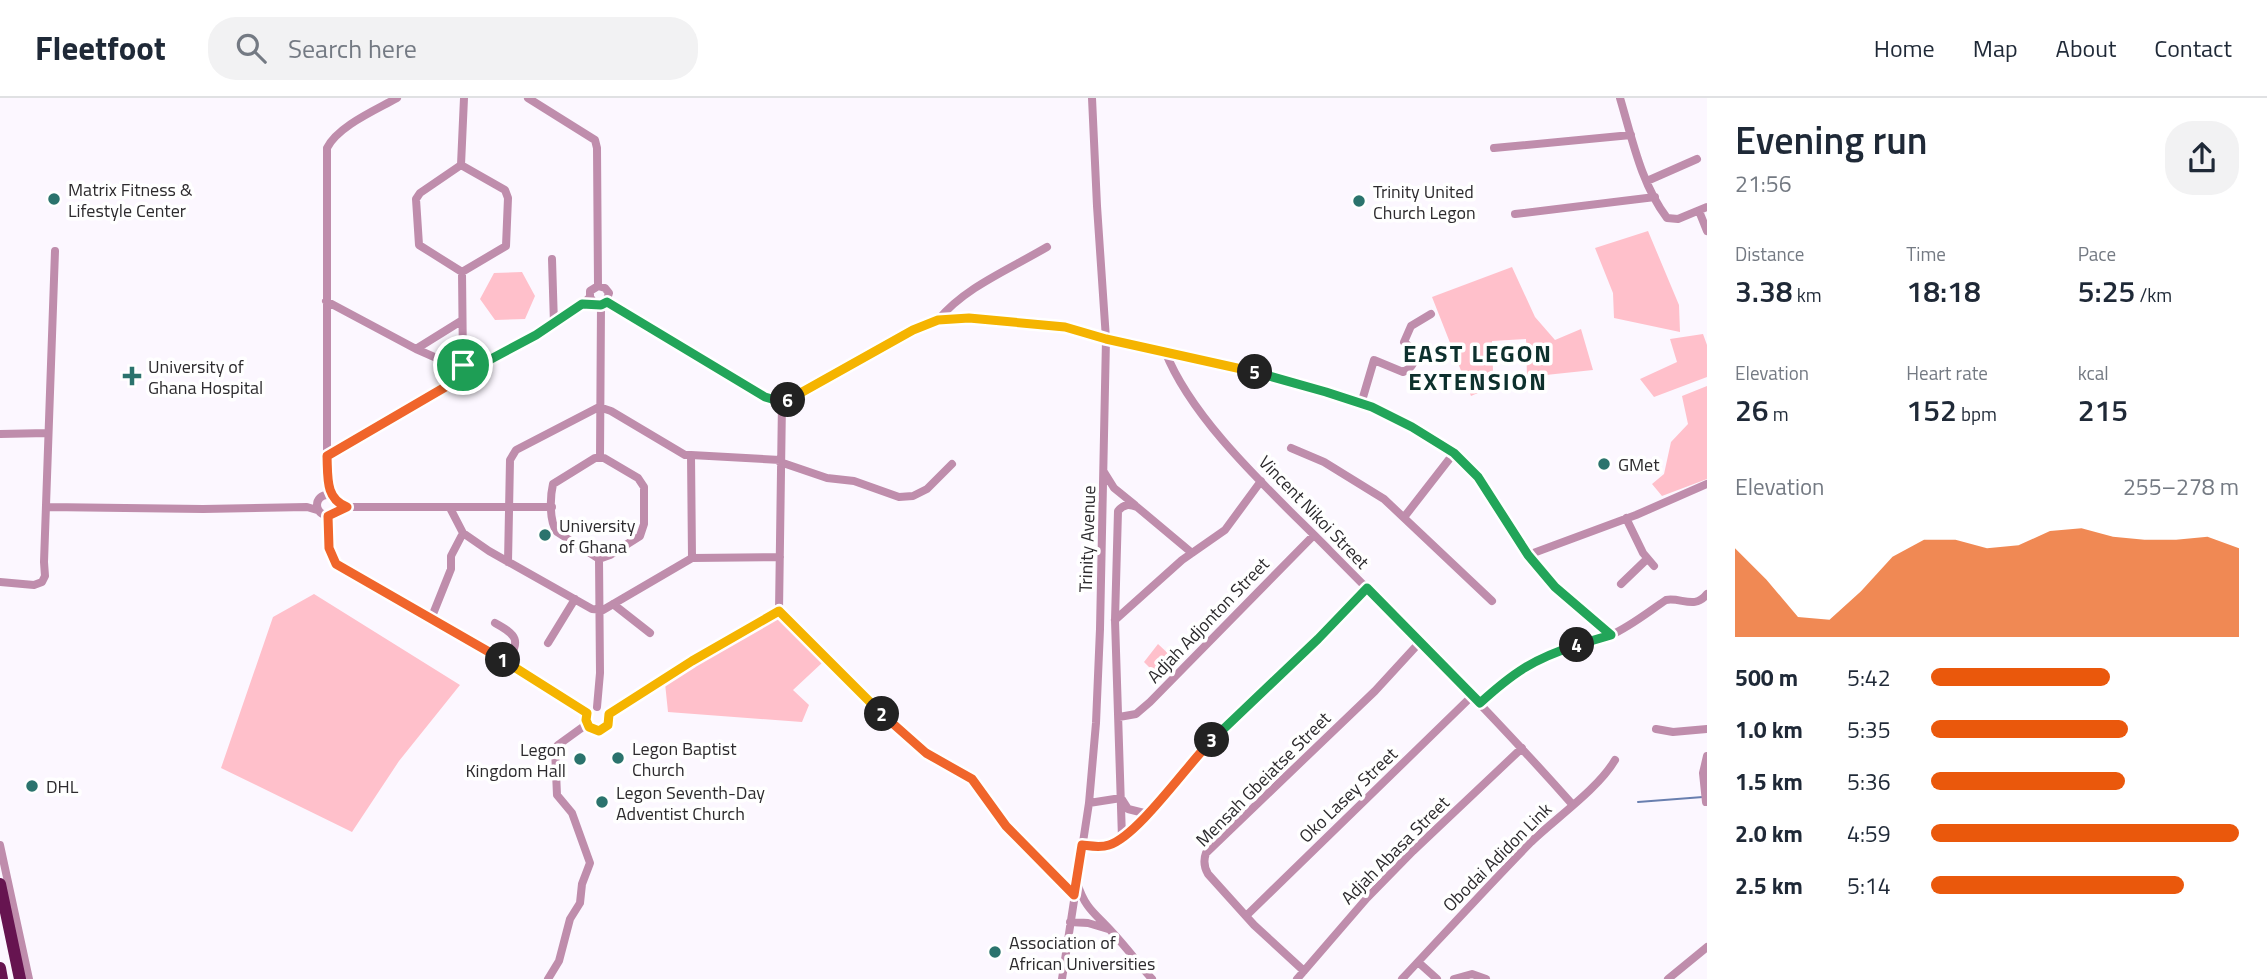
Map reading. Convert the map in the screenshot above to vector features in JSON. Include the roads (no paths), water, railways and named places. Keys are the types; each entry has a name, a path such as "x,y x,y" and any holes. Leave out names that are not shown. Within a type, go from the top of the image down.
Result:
{"highway":[{"path":"0,884 20,979"},
{"path":"0,968 2,979"}],"street":[{"path":"397,98 340,132 331,139 327,148 327,456 331,504 329,548 336,564 507,662 587,713"},
{"path":"461,165 464,98"},
{"path":"528,98 595,139 598,286"},
{"name":"Trinity Avenue","path":"1062,979 1089,803 1096,723 1106,339 1092,98"},
{"path":"1620,98 1647,181 1667,218 1703,209 1707,231"},
{"path":"1494,148 1631,135"},
{"path":"1647,181 1697,159"},
{"path":"461,165 420,193 416,199 419,245 462,272"},
{"path":"461,165 505,190 508,198 506,246 462,272"},
{"path":"1515,214 1655,197"},
{"path":"938,320 951,304 967,293 1047,247"},
{"path":"0,582 34,585 44,580 55,251"},
{"path":"552,259 554,324"},
{"path":"456,379 468,382 461,321 462,272"},
{"path":"600,458 602,301 608,290 598,286 592,288 602,301 765,397 782,402 799,396 913,330 938,320 969,318 1065,327 1106,339 1251,371 1362,404 1412,427 1454,453 1478,477 1528,555 1555,587 1611,635"},
{"path":"326,301 416,349 468,368"},
{"path":"327,456 447,386 468,368 554,324 582,304 602,301"},
{"path":"1362,404 1374,360 1403,372 1409,369 1415,354 1404,342 1411,326 1431,314"},
{"path":"416,349 461,321"},
{"name":"Vincent Nikoi Street","path":"1165,351 1180,385 1215,430 1261,481 1480,703 1572,804"},
{"path":"782,402 779,611 865,698 921,749 972,779 1006,826 1074,895"},
{"path":"508,562 512,454 599,407 611,411 685,455 780,461 827,478 854,481 899,496 913,496 927,489 953,464"},
{"path":"0,434 48,433"},
{"path":"1291,448 1357,480 1405,516 1492,601"},
{"path":"1405,516 1454,453"},
{"path":"691,455 692,558"},
{"path":"595,458 600,458 642,482 644,524 640,536 599,559 561,536 553,528 551,487 556,480 595,458"},
{"path":"1104,472 1114,488 1120,508 1115,620 1122,838"},
{"path":"1115,620 1192,553 1224,530 1261,481"},
{"path":"1528,555 1707,484"},
{"path":"1114,488 1192,553"},
{"path":"47,507 203,509 331,504 347,507 552,507"},
{"path":"317,506 331,504"},
{"path":"1120,508 1130,505 1138,507"},
{"path":"450,508 463,533 508,562 598,611"},
{"path":"1626,518 1647,559 1654,566"},
{"path":"431,618 451,569 451,556 463,533"},
{"name":"Adjah Adjonton Street","path":"1119,717 1136,714 1150,702 1314,534"},
{"path":"598,611 692,558 780,557"},
{"path":"597,707 600,673 599,559"},
{"path":"1621,584 1647,559"},
{"path":"1082,845 1110,845 1122,838 1148,814 1198,754 1367,588"},
{"path":"1480,703 1509,677 1530,663 1611,635 1666,600 1690,604 1706,597"},
{"path":"548,643 575,599"},
{"path":"613,604 650,633"},
{"path":"609,714 692,661 779,611"},
{"path":"495,623 516,638 515,647 507,662"},
{"name":"Mensah Gbeiatse Street","path":"1304,971 1246,916 1205,869 1206,853 1375,691 1420,642"},
{"name":"Oko Lasey Street","path":"1246,916 1472,696"},
{"path":"587,713 597,707 609,714"},
{"path":"587,713 587,724 595,731 603,730 608,725 609,714"},
{"path":"548,979 559,961 570,919 580,903 582,884 590,863 572,813 557,795 555,754 558,745 587,724"},
{"path":"1656,729 1673,732 1707,729"},
{"name":"Adjah Abasa Street","path":"1297,979 1367,898 1522,748"},
{"path":"1706,801 1703,773 1707,756"},
{"name":"Obodai Adidon Link","path":"1402,979 1480,894 1605,774 1615,760"},
{"path":"1089,803 1121,798"},
{"path":"1121,798 1128,809 1148,814"},
{"path":"0,845 30,979"},
{"path":"1076,880 1084,903 1152,979"},
{"path":"1070,922 1088,923 1110,930"},
{"path":"1668,979 1707,947"},
{"path":"1418,962 1437,979"},
{"path":"1454,979 1472,974 1486,979"}],"waterway":[{"path":"1638,802 1703,797"}],"place":[{"name":"Matrix Fitness & Lifestyle Center","path":"54,199"},
{"name":"Trinity United Church Legon","path":"1359,201"},
{"name":"University of Ghana Hospital","path":"132,376"},
{"name":"GMet","path":"1604,464"},
{"name":"University of Ghana","path":"545,535"},
{"name":"Legon Baptist Church","path":"618,758"},
{"name":"Legon Kingdom Hall","path":"580,759"},
{"name":"DHL","path":"32,786"},
{"name":"Legon Seventh-Day Adventist Church","path":"602,802"},
{"name":"Association of African Universities","path":"995,952"}],"district":[{"name":"EAST LEGON EXTENSION","path":"1478,367"}]}
